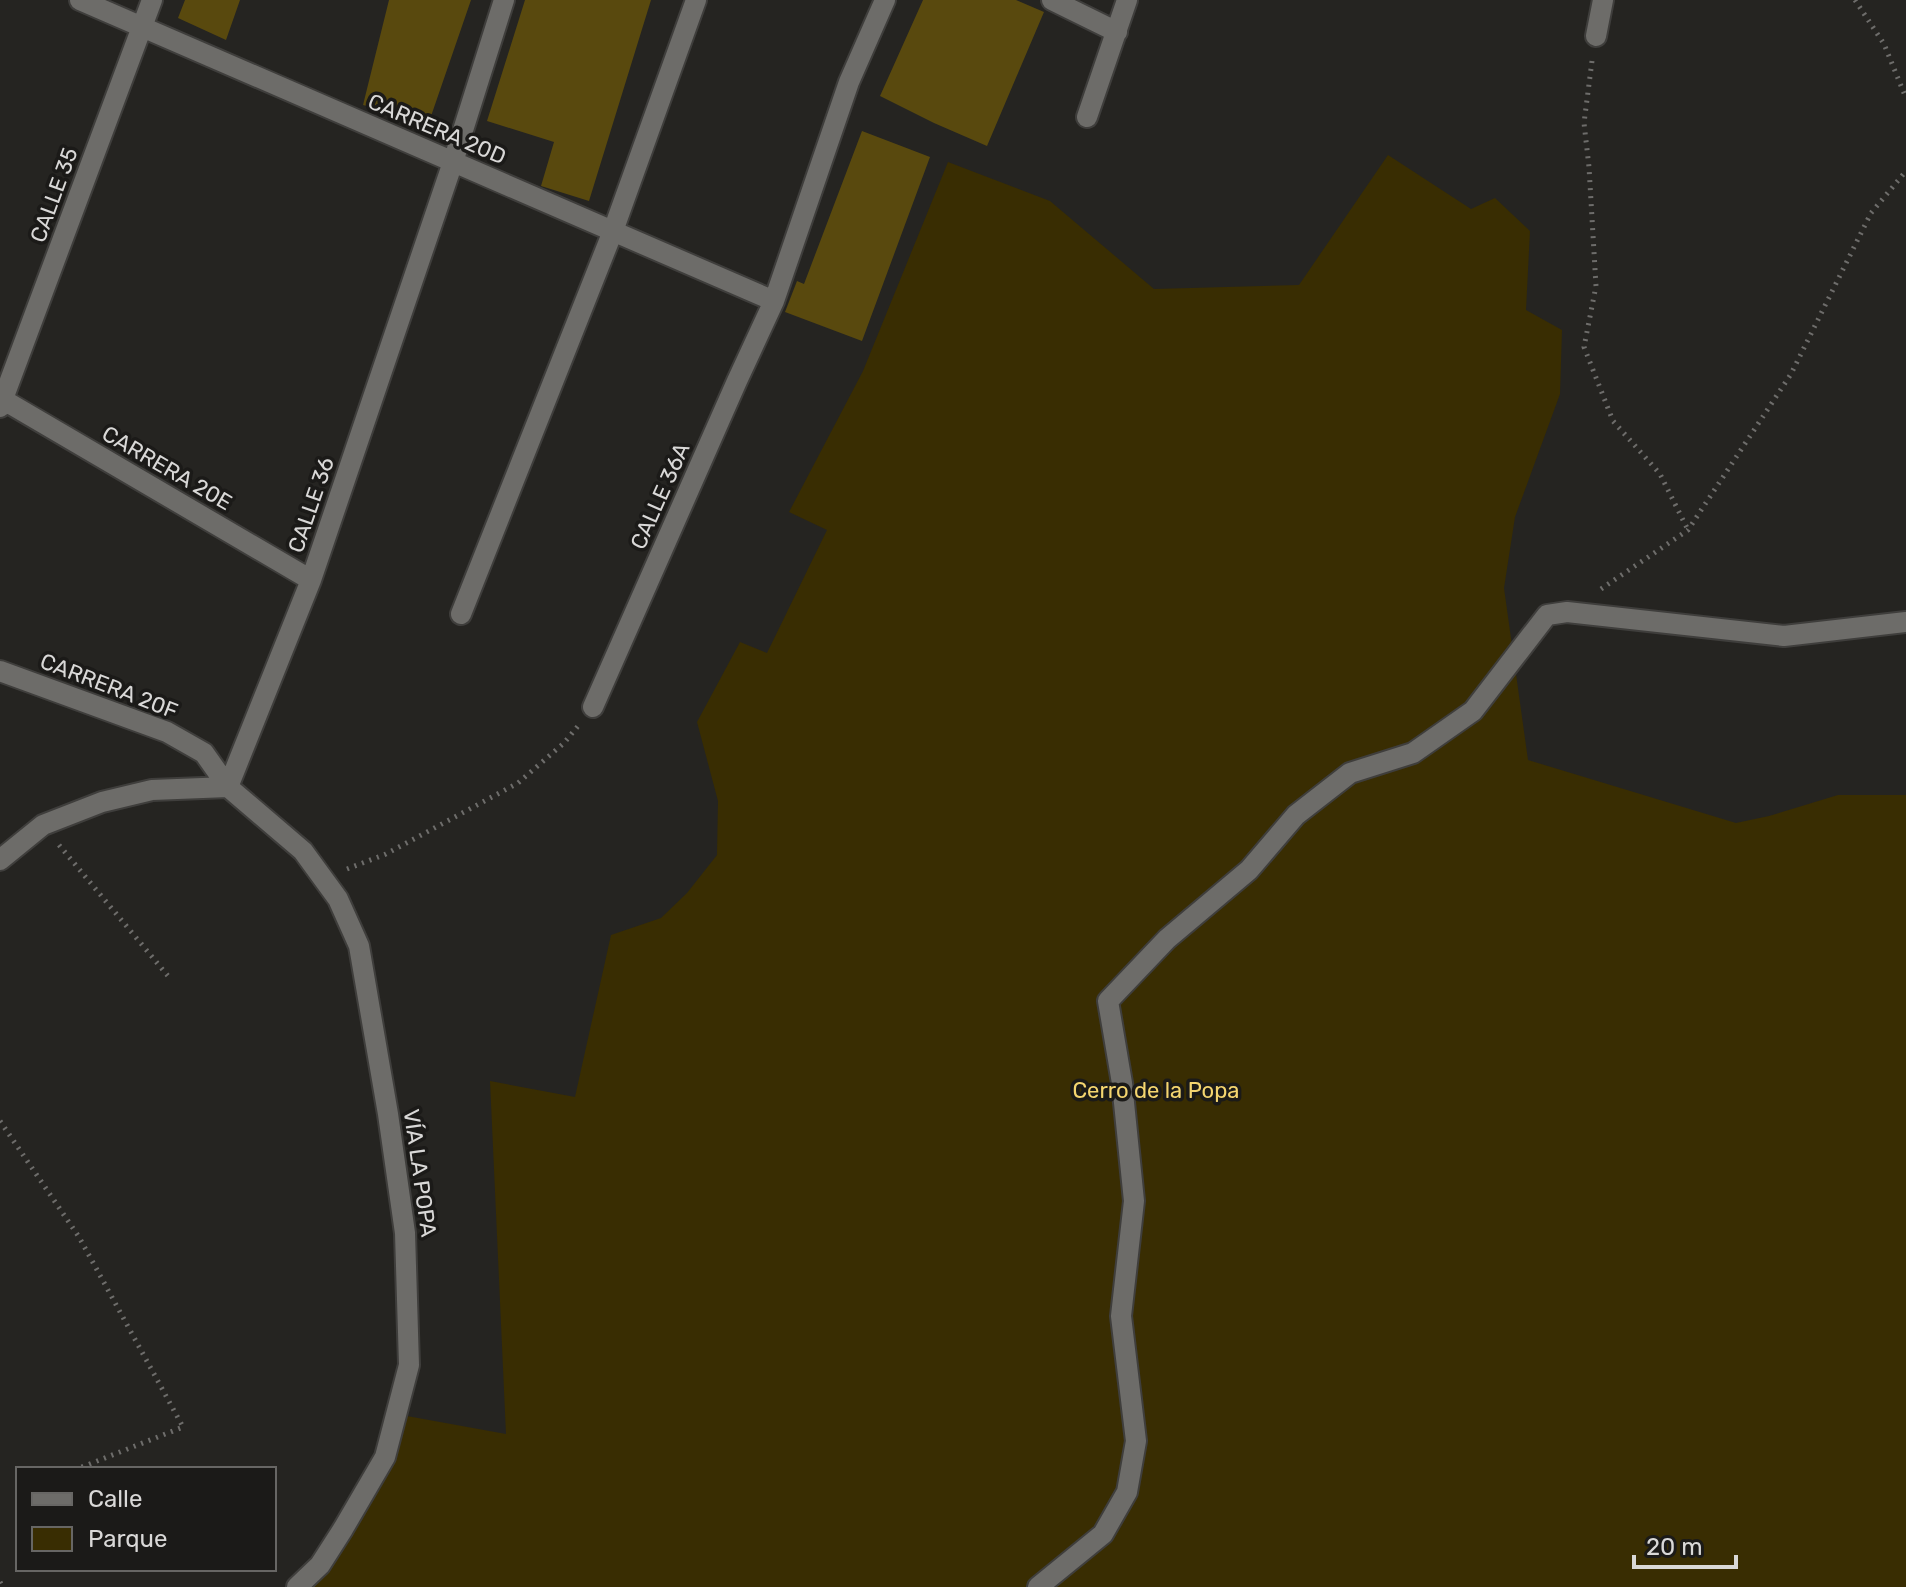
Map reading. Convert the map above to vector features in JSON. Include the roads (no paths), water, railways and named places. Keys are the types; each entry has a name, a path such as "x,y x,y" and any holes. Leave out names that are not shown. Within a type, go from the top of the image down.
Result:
{"street":[{"name":"CARRERA 20D","path":"80,0 774,301"},
{"name":"CALLE 35","path":"1,402 152,0"},
{"name":"CALLE 36","path":"228,787 311,580 453,162 504,0"},
{"path":"461,614 613,231 696,0"},
{"name":"CALLE 36A","path":"593,707 774,301 849,82 885,0"},
{"path":"1052,0 1117,32"},
{"path":"1087,117 1127,0"},
{"path":"1596,36 1603,0"},
{"name":"CARRERA 20E","path":"1,402 311,580"},
{"path":"1038,1587 1103,1534 1127,1492 1136,1441 1121,1316 1134,1201 1122,1083 1108,1001 1167,939 1249,870 1296,815 1350,773 1413,753 1473,711 1547,615 1567,612 1784,636 1906,622"},
{"name":"CARRERA 20F","path":"0,671 167,732 204,753 228,787"},
{"path":"0,860 43,825 102,802 152,790 228,787"},
{"name":"VÍA LA POPA","path":"228,787 303,851 338,899 359,946 405,1233 409,1365 385,1457 320,1565 297,1587"}],"park label":[{"name":"Cerro de la Popa","path":"1156,1090"}]}
